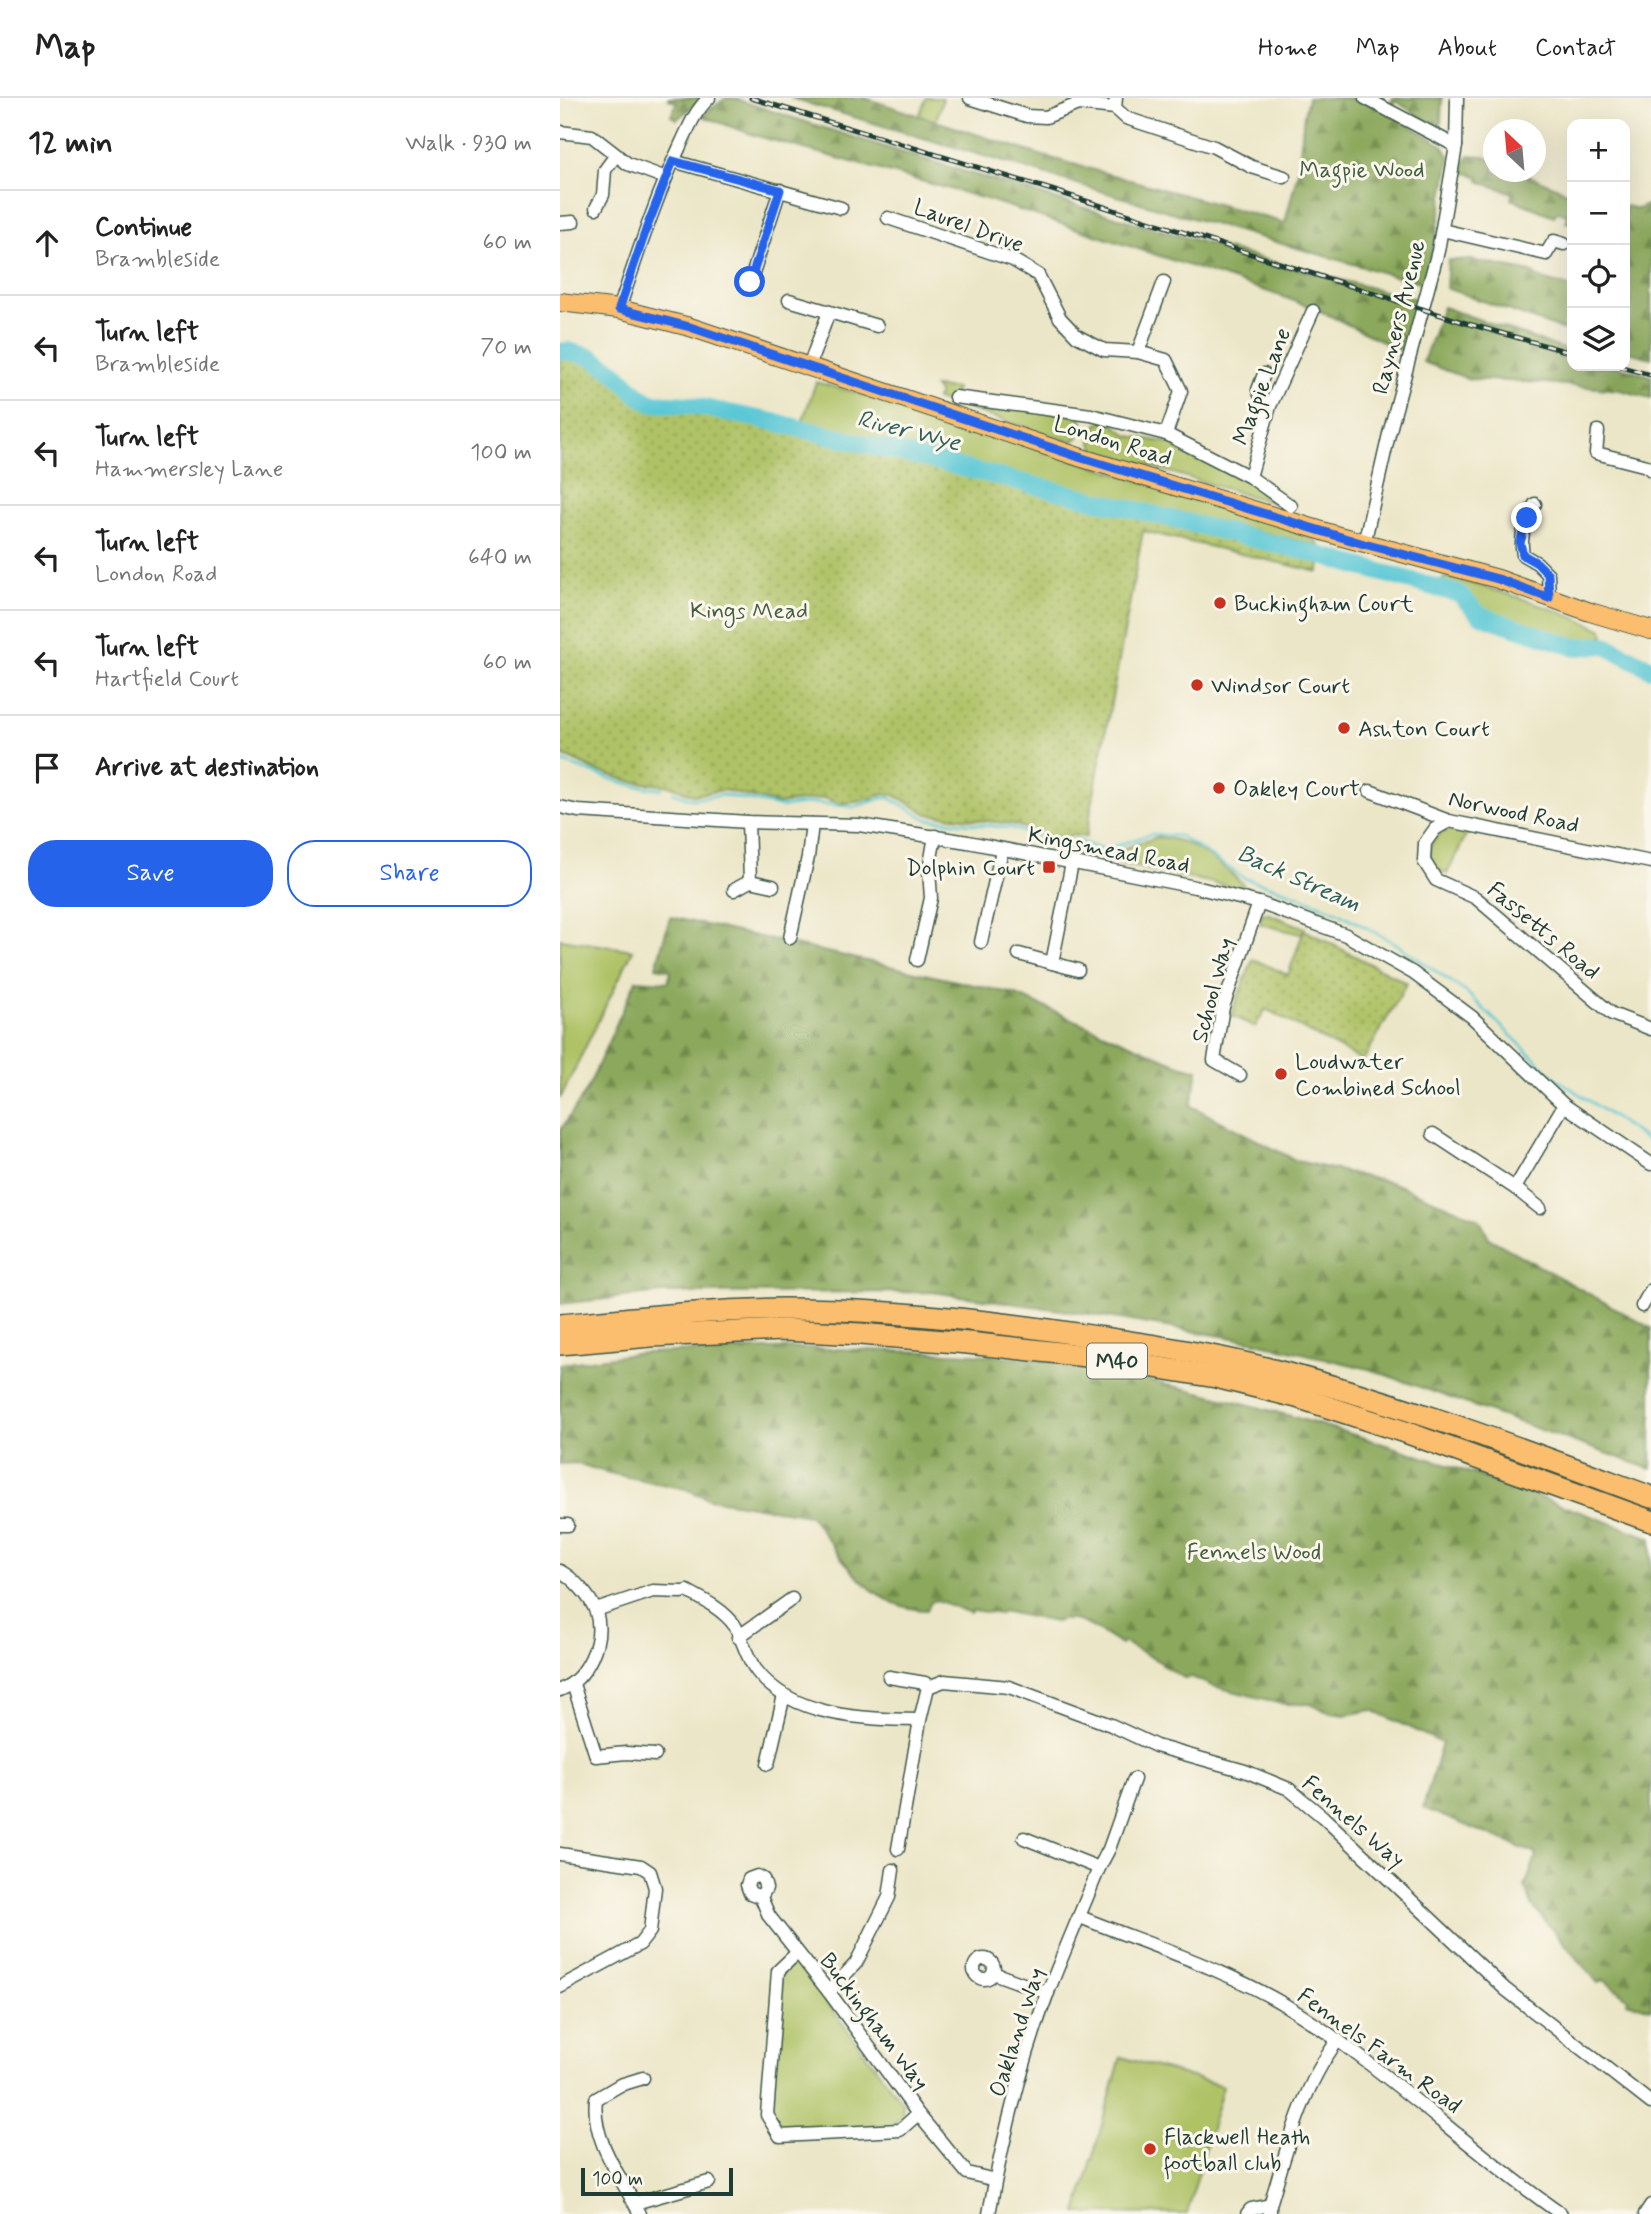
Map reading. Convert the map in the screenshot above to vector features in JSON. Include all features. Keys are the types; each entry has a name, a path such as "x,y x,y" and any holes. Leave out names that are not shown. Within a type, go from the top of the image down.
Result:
{"highway":[{"name":"M40","path":"560,1325 769,1310 824,1310 946,1318 1051,1329 1180,1349 1257,1366 1367,1398 1514,1447 1651,1497"},
{"name":"M40","path":"560,1344 651,1336 797,1331 968,1343 1086,1356 1190,1373 1297,1397 1405,1432 1651,1521"}],"main road":[{"name":"London Road","path":"560,302 619,309 690,327 1082,458 1364,544 1498,579 1651,630"}],"street":[{"path":"619,309 673,161 698,108 709,98"},
{"path":"970,98 1027,117 1046,117 1078,104 1116,103 1126,118 1214,147 1252,167 1284,177"},
{"path":"1365,98 1456,146"},
{"name":"Rayners Avenue","path":"1364,544 1442,230 1456,146 1457,98"},
{"path":"560,132 592,136 628,164 666,178"},
{"path":"596,208 603,195 605,170 616,155"},
{"path":"673,161 841,208"},
{"path":"750,282 780,190"},
{"name":"Laurel Drive","path":"888,218 1013,260 1038,275 1060,318 1077,336 1104,350 1139,352 1166,360 1181,391 1166,434"},
{"path":"1442,230 1545,254 1554,241 1564,244"},
{"path":"1139,352 1164,282"},
{"path":"789,300 877,326"},
{"name":"Magpie Lane","path":"1247,475 1270,406 1313,311"},
{"path":"809,366 828,312"},
{"path":"1247,475 1265,407 1258,390 1264,374"},
{"name":"London Road","path":"954,397 1091,415 1166,434 1247,475 1291,506"},
{"path":"1598,431 1596,453 1647,466 1651,470"},
{"path":"1535,504 1527,518 1520,543 1523,555 1537,563 1548,574 1549,598"},
{"name":"Norwood Road","path":"1370,792 1449,821 1651,862"},
{"name":"Kingsmead Road","path":"560,807 578,811 748,822 859,825 935,836 1259,902 1346,935 1413,973 1472,1017 1564,1105 1651,1164"},
{"name":"Fassetts Road","path":"1449,821 1435,829 1425,843 1424,861 1436,880 1476,898 1612,1014 1651,1029"},
{"path":"748,822 750,881"},
{"path":"790,938 808,857 811,824"},
{"path":"917,960 931,898 929,870 935,836"},
{"path":"981,942 1002,850"},
{"path":"1052,963 1072,863"},
{"path":"734,890 750,881 773,886"},
{"name":"School Way","path":"1240,1075 1214,1060 1223,1007 1259,902"},
{"path":"1019,954 1077,970"},
{"path":"1515,1188 1564,1105"},
{"path":"1433,1134 1515,1188 1540,1209"},
{"path":"1642,1306 1651,1290"},
{"path":"560,1571 577,1584 596,1610 596,1642 589,1665 573,1684 560,1690"},
{"path":"596,1610 653,1591 685,1592 715,1606 735,1626 754,1667 770,1687 784,1695 822,1711 883,1720 920,1720"},
{"path":"738,1637 792,1599"},
{"path":"889,1678 925,1683 928,1687 898,1849"},
{"name":"Fennels Way","path":"928,1687 944,1681 1009,1687 1111,1725 1156,1746 1245,1771 1289,1789 1324,1817 1505,1989 1651,2102"},
{"path":"573,1684 596,1756 626,1753 655,1755"},
{"path":"768,1764 784,1695"},
{"name":"Oakland Way","path":"989,2214 995,2180 1030,2045 1098,1868 1109,1849 1134,1779"},
{"path":"1024,1838 1098,1868"},
{"path":"560,1854 641,1866 650,1872 655,1888 650,1931 640,1944 560,1987"},
{"path":"830,1992 856,1962 889,1897 893,1870"},
{"name":"Buckingham Way","path":"761,1897 769,1916 830,1992 918,2114 967,2173 995,2180"},
{"name":"Fennels Farm Road","path":"1080,1917 1237,1980 1283,2004 1338,2040 1561,2214"},
{"name":"Buckingham Way","path":"797,1952 778,1971 767,2115 780,2136 900,2130 918,2114"},
{"path":"993,1973 1048,1993"},
{"path":"1248,2214 1251,2209 1270,2209 1297,2119 1328,2053 1338,2040"},
{"path":"643,2078 620,2085 596,2099 594,2115 610,2164 637,2209 709,2182"},
{"path":"1645,2214 1651,2205"}],"green space":[{"path":"667,98 704,98 677,119 671,116 677,103"},
{"path":"726,98 1152,228 1424,301 1406,353 1314,308 1269,292 986,199 754,135 702,116"},
{"name":"Magpie Wood","path":"790,98 865,98 1040,155 1285,223 1298,171 1308,98 1354,98 1387,110 1393,98 1442,98 1441,123 1434,126 1396,101 1390,113 1443,146 1450,158 1435,241 1423,284"},
{"path":"926,98 943,98 936,121 919,116"},
{"path":"1469,155 1483,156 1483,182 1544,182 1567,192 1567,216 1558,211 1554,216 1511,199 1513,193 1479,181 1480,177 1460,171"},
{"path":"1651,203 1651,358 1630,352 1630,207 1638,209"},
{"path":"1448,260 1472,260 1531,272 1539,278 1567,286 1567,331 1446,288"},
{"path":"1443,307 1567,350 1567,371 1630,370 1651,376 1651,398 1620,390 1469,379 1423,362"},
{"name":"Kings Mead","path":"562,353 588,359 603,368 650,407 716,413 1320,557 1319,572 1143,531 1086,837 1072,835 1057,839 1013,824 928,814 894,795 885,794 841,804 824,798 778,804 724,790 693,795 672,786 633,782 597,771 560,754"},
{"path":"816,382 911,408 1271,522 1314,539 1320,546 802,423"},
{"path":"934,387 956,389 953,398 1081,416 1084,428 1071,442 936,399 939,393"},
{"path":"1097,424 1113,424 1129,436 1170,443 1225,465 1284,506 1095,450 1091,440"},
{"path":"1446,577 1545,607 1603,630 1604,636 1570,639 1511,620 1470,603 1463,589 1441,581"},
{"path":"1458,828 1468,831 1447,874 1432,862 1430,847 1440,834"},
{"path":"1157,837 1182,842 1204,853 1243,884 1243,889 1064,852 1066,848 1079,845 1094,852 1111,853"},
{"path":"1266,913 1305,928 1301,934 1260,924 1262,914"},
{"path":"670,917 1014,994 1176,1064 1198,1070 1191,1106 1297,1161 1393,1183 1479,1219 1490,1239 1651,1328 1651,1469 1369,1369 1252,1341 1089,1314 932,1292 661,1293 560,1304 560,1131 587,1090 636,980 668,982 671,970 656,967"},
{"path":"1304,930 1407,983 1363,1061 1266,1009 1255,1027 1231,1015 1253,959 1288,975"},
{"path":"560,939 633,950 560,1099"},
{"name":"Fennels Wood","path":"803,1348 1025,1358 1150,1381 1278,1413 1404,1450 1651,1538 1651,2009 1627,2002 1628,1999 1604,1980 1598,1983 1532,1905 1525,1887 1536,1857 1534,1853 1423,1808 1442,1743 1372,1710 1345,1715 1331,1713 1310,1704 1285,1704 1212,1686 1192,1677 1184,1678 1162,1663 1123,1642 1121,1645 1081,1622 1055,1622 1002,1611 1000,1614 972,1610 970,1613 937,1600 931,1602 927,1610 907,1608 873,1591 859,1578 810,1515 709,1499 686,1489 575,1463 560,1464 560,1364 642,1353"},
{"path":"796,1962 903,2103 902,2115 891,2126 777,2130 770,2121 781,1967"},
{"name":"Flackwell Heath football club","path":"1121,2057 1223,2086 1187,2214 1077,2213"}],"waterway":[{"name":"River Wye","path":"560,352 567,351 591,357 616,373 639,396 651,403 689,405 774,422 1308,552 1459,594 1480,615 1574,647 1605,645 1651,669"},
{"name":"Back Stream","path":"560,761 635,786 662,789"},
{"name":"Back Stream","path":"673,792 692,799 724,795 782,807 813,803 854,807 890,798 927,819 1012,828 1060,845 1076,840 1100,849 1151,834 1180,836 1244,878 1336,911 1398,945 1466,992 1553,1076 1651,1143"}],"railway":[{"path":"751,98 1055,191 1469,324 1567,352"},
{"path":"1630,369 1651,375"}],"place":[{"name":"Buckingham Court","path":"1220,603"},
{"name":"Windsor Court","path":"1197,685"},
{"name":"Ashton Court","path":"1344,728"},
{"name":"Oakley Court","path":"1219,788"},
{"name":"Dolphin Court","path":"1049,867"},
{"name":"Loudwater Combined School","path":"1281,1074"},
{"name":"Flackwell Heath football club","path":"1150,2149"}],"route":[{"path":"750,282 780,190 673,161 619,309 690,327 1082,458 1364,544 1498,579 1549,598 1548,574 1537,563 1523,555 1520,543 1527,518"}]}
